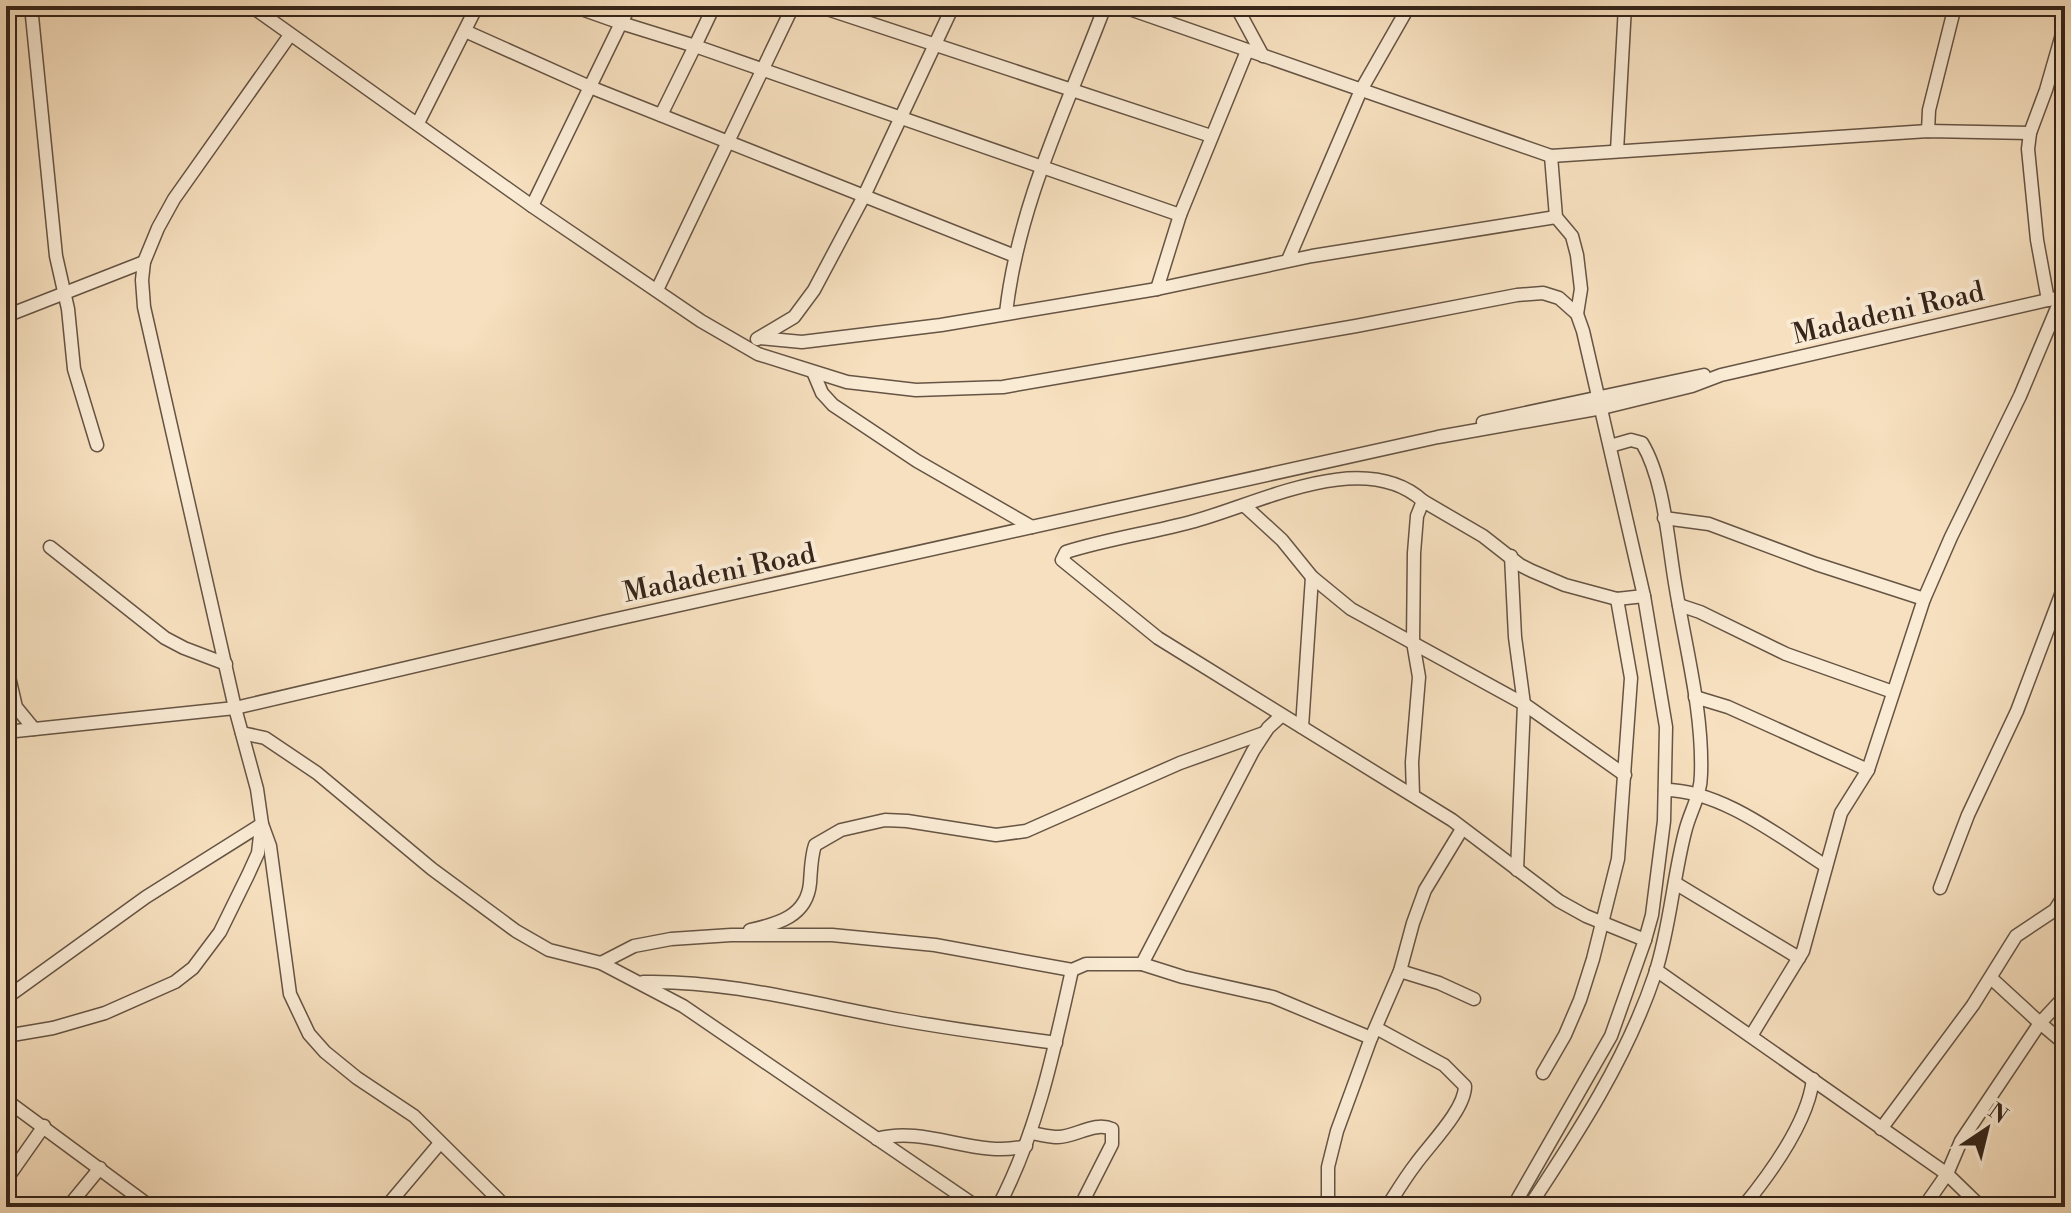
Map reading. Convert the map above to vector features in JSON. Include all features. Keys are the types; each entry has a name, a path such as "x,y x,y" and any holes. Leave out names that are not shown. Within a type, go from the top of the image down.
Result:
{"street":[{"path":"31,6 49,199 74,369 97,445"},
{"path":"251,6 532,206 741,346 814,374 862,384 916,390 1003,387 1529,293 1559,298 1577,314"},
{"path":"418,123 477,6"},
{"path":"573,6 1180,215"},
{"path":"532,206 630,6"},
{"path":"661,115 714,6"},
{"path":"657,290 793,6"},
{"path":"818,6 1211,136"},
{"path":"741,346 786,323 801,310 814,290 864,196 953,6"},
{"path":"1006,313 1015,256 1027,210 1105,6"},
{"path":"1121,6 1551,156 1928,131 2030,133"},
{"path":"1236,6 1263,56"},
{"path":"1288,260 1361,90 1409,6"},
{"path":"1617,151 1625,6"},
{"path":"1928,131 1929,110 1955,6"},
{"path":"2048,300 2030,184 2028,149 2030,133 2059,68 2065,24"},
{"path":"465,31 590,87 1015,256"},
{"path":"290,35 174,199 158,228 144,262 144,307 235,708 257,789 275,875 290,994 304,1025 325,1052 430,1129 440,1143 506,1207"},
{"path":"1157,289 1180,215 1247,51"},
{"path":"1513,1207 1611,1036 1645,940 1661,842 1665,790 1666,727 1644,596 1601,402 1577,314 1581,289 1574,242 1556,217 1551,156"},
{"path":"759,338 786,342 827,340 941,325 1157,289 1288,260 1556,217"},
{"path":"6,316 144,262"},
{"path":"1751,1036 1799,958 1841,813 1868,770 1924,599 2060,311 2064,296"},
{"name":"Madadeni Road","path":"6,732 235,708 603,622 1438,437 1692,386 1721,375 2064,296"},
{"path":"814,374 822,393 833,405 917,461 1032,527"},
{"path":"1529,1207 1607,1084 1646,1000 1656,970 1685,831 1700,795 1701,747 1695,697 1664,518 1643,445 1635,440 1610,446"},
{"path":"1644,596 1617,599 1565,585 1520,565 1483,536 1423,501 1409,488 1392,481 1350,478 1300,487 1190,523 1090,545 1066,552 1062,560 1158,638 1413,795 1559,901 1645,940"},
{"path":"1413,795 1412,762 1419,677 1413,642 1414,532 1423,501"},
{"path":"1246,507 1282,540 1312,577 1369,621 1524,704 1625,775"},
{"path":"1664,518 1709,524 1816,564 1924,599"},
{"path":"50,547 165,638 226,664"},
{"path":"1511,556 1515,637 1524,704 1517,870"},
{"path":"1302,727 1312,577"},
{"path":"1940,888 1968,815 2017,711 2065,584"},
{"path":"1543,1073 1565,1035 1580,1000 1618,859 1631,678 1617,599"},
{"path":"1679,605 1786,654 1893,692"},
{"path":"6,664 16,707 34,729"},
{"path":"1695,697 1728,707 1868,770"},
{"path":"1142,964 1264,733 1281,716"},
{"path":"242,733 265,738 280,746 432,869 516,931 549,950 601,963 683,1006 973,1206"},
{"path":"731,935 784,921 799,910 809,894 815,845 841,830 885,820 996,835 1026,831 1180,763 1264,733"},
{"path":"1665,790 1678,790 1722,802 1826,866"},
{"path":"6,998 146,897 262,824"},
{"path":"6,1036 53,1028 105,1013 175,982 193,968 220,932 248,875 258,853 262,824"},
{"path":"1328,1207 1329,1157 1400,971 1425,890 1462,829"},
{"path":"1675,883 1799,958"},
{"path":"1881,1129 1991,978 2016,936 2060,914 2065,894"},
{"path":"601,963 648,942 731,935 832,935 935,945 1072,970 1086,964 1142,964 1183,977 1273,997 1374,1033 1444,1065 1465,1086 1465,1093 1454,1113 1387,1207"},
{"path":"998,1207 1028,1140 1056,1043 1072,970"},
{"path":"1656,970 1947,1174 1981,1207"},
{"path":"1400,971 1439,983 1474,999"},
{"path":"1991,978 2065,1044"},
{"path":"639,982 681,983 780,995 886,1018 1056,1043"},
{"path":"1924,1207 1947,1174 1961,1141 2040,1023 2065,996"},
{"path":"1743,1207 1794,1132 1812,1093 1813,1079"},
{"path":"6,1100 149,1207"},
{"path":"6,1180 44,1126"},
{"path":"877,1139 903,1135 1001,1148 1106,1126 1112,1129 1112,1144 1080,1207"},
{"path":"386,1207 440,1143"},
{"path":"68,1207 100,1168"}]}
